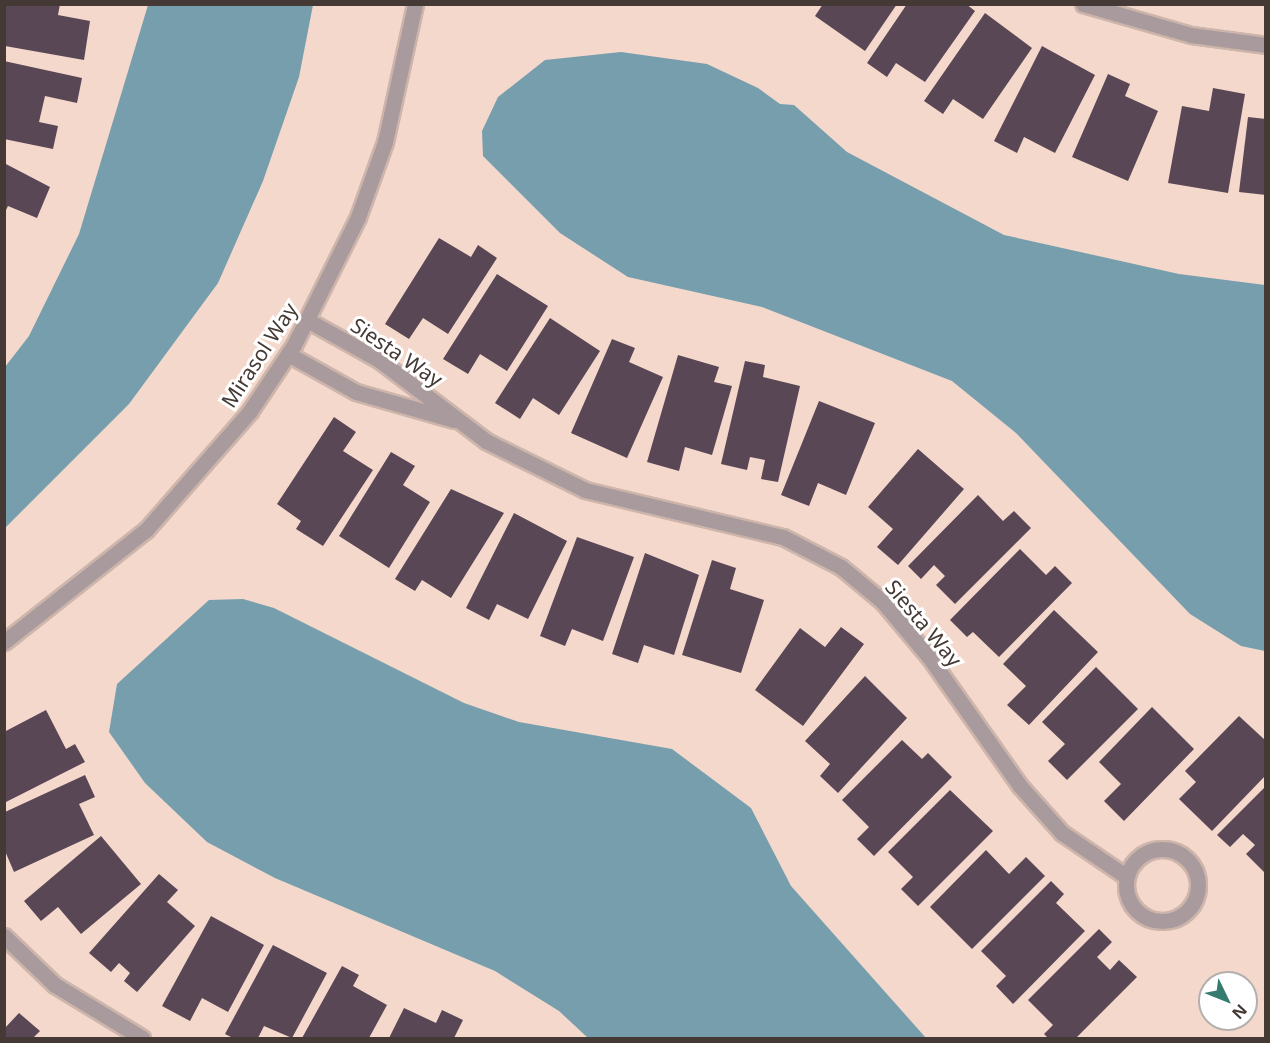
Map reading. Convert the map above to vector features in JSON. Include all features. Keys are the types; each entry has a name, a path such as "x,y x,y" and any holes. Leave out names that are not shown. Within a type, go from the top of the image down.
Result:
{"street":[{"name":"Mirasol Way","path":"4,642 146,530 201,473 288,354 309,321 358,217 385,142 415,4"},
{"path":"1083,4 1191,35 1266,45"},
{"name":"Siesta Way","path":"309,321 379,360 486,441 585,490 783,537 841,567 882,601 929,657 1020,786 1062,833 1127,877"},
{"name":"Siesta Way","path":"288,354 357,392 460,422"},
{"path":"1164,849 1187,859 1197,893 1185,913 1153,920 1128,899 1127,877 1141,856 1164,849"},
{"path":"4,936 56,985 142,1038"}],"water":[{"path":"148,5 313,5 299,77 263,181 218,283 129,404 5,528 5,367 29,336 79,234"},
{"path":"621,52 707,64 758,88 780,104 794,105 847,152 1004,235 1179,274 1265,285 1265,651 1241,646 1190,614 1016,433 952,381 762,307 628,277 560,233 483,156 482,131 498,97 545,60"},
{"path":"243,599 274,608 464,703 519,722 672,749 751,808 791,886 926,1038 588,1038 559,1011 495,971 275,878 207,842 145,783 109,732 117,684 209,600"}],"building":[{"path":"5,4 60,4 58,15 90,21 84,60 5,46"},
{"path":"823,4 897,4 865,51 815,16"},
{"path":"907,4 966,4 975,11 925,82 896,63 887,77 867,63"},
{"path":"985,13 1032,48 983,119 953,99 943,114 924,101"},
{"path":"1042,46 1095,75 1055,153 1024,137 1017,153 994,141"},
{"path":"4,61 82,78 77,103 45,96 39,122 58,126 53,149 4,139"},
{"path":"1108,74 1130,84 1125,96 1158,111 1128,181 1072,157"},
{"path":"1213,88 1245,94 1228,193 1168,183 1182,106 1209,111"},
{"path":"1248,117 1266,119 1266,195 1239,192"},
{"path":"4,163 50,187 37,218 8,206 4,214"},
{"path":"439,238 471,257 478,245 497,258 448,334 423,318 409,339 385,324"},
{"path":"497,274 548,306 507,371 480,354 468,374 443,359"},
{"path":"550,318 600,351 559,415 533,398 520,419 495,403"},
{"path":"612,339 635,348 629,362 663,377 627,458 571,433"},
{"path":"678,355 719,367 714,382 732,386 712,455 685,447 679,471 647,462"},
{"path":"745,361 765,365 763,377 800,386 778,482 761,479 765,460 750,457 747,470 721,464"},
{"path":"819,401 875,423 846,495 818,483 809,506 781,495"},
{"path":"334,417 356,432 343,451 373,470 323,546 296,529 301,521 277,504"},
{"path":"918,449 964,489 898,565 877,547 893,529 868,507"},
{"path":"391,452 415,466 403,485 430,502 389,568 339,536"},
{"path":"451,489 504,513 451,598 422,580 415,591 395,579"},
{"path":"978,495 1003,521 1014,511 1031,528 955,604 936,585 945,576 934,565 921,579 908,566"},
{"path":"514,513 567,541 528,619 497,604 489,620 466,608"},
{"path":"577,537 634,557 603,641 572,629 565,646 540,636"},
{"path":"1020,549 1046,575 1055,566 1072,583 999,657 973,632 967,637 950,620"},
{"path":"645,553 699,575 674,655 644,645 638,663 612,654"},
{"path":"712,560 736,568 730,589 764,600 741,673 682,655"},
{"path":"1054,610 1098,652 1029,725 1007,705 1026,686 1003,664"},
{"path":"841,627 864,644 803,726 755,690 800,628 825,647"},
{"path":"1096,667 1138,709 1067,780 1048,761 1065,744 1042,722"},
{"path":"865,676 907,718 838,793 820,776 830,764 805,741"},
{"path":"1152,707 1194,749 1124,821 1104,801 1121,784 1099,762"},
{"path":"46,710 66,749 75,744 85,762 4,803 4,732"},
{"path":"1239,716 1266,741 1266,775 1212,831 1179,799 1196,782 1185,771"},
{"path":"902,740 922,759 928,753 952,777 874,856 857,839 869,827 842,800"},
{"path":"85,775 95,797 79,804 94,835 14,872 5,851 5,812"},
{"path":"1266,786 1266,874 1246,854 1255,845 1243,834 1230,847 1217,835"},
{"path":"950,790 993,831 918,906 901,889 913,877 888,852"},
{"path":"101,836 141,884 81,934 58,907 41,921 24,901"},
{"path":"986,850 1009,874 1026,857 1045,876 972,949 930,907"},
{"path":"159,874 178,890 167,902 195,926 137,992 124,981 130,973 119,963 111,972 89,953"},
{"path":"1051,881 1064,894 1056,903 1085,931 1013,1004 996,986 1006,976 981,951"},
{"path":"211,916 264,945 228,1012 202,998 190,1021 162,1006"},
{"path":"1099,929 1112,942 1097,957 1110,970 1119,960 1137,977 1076,1038 1048,1038 1044,1034 1053,1025 1028,1000"},
{"path":"273,945 327,973 292,1038 264,1026 258,1038 233,1038 225,1034"},
{"path":"342,966 359,975 353,986 387,1005 369,1038 302,1038"},
{"path":"404,1008 436,1023 442,1010 463,1020 454,1038 389,1038"},
{"path":"19,1013 40,1031 33,1038 4,1038 4,1029"}]}
